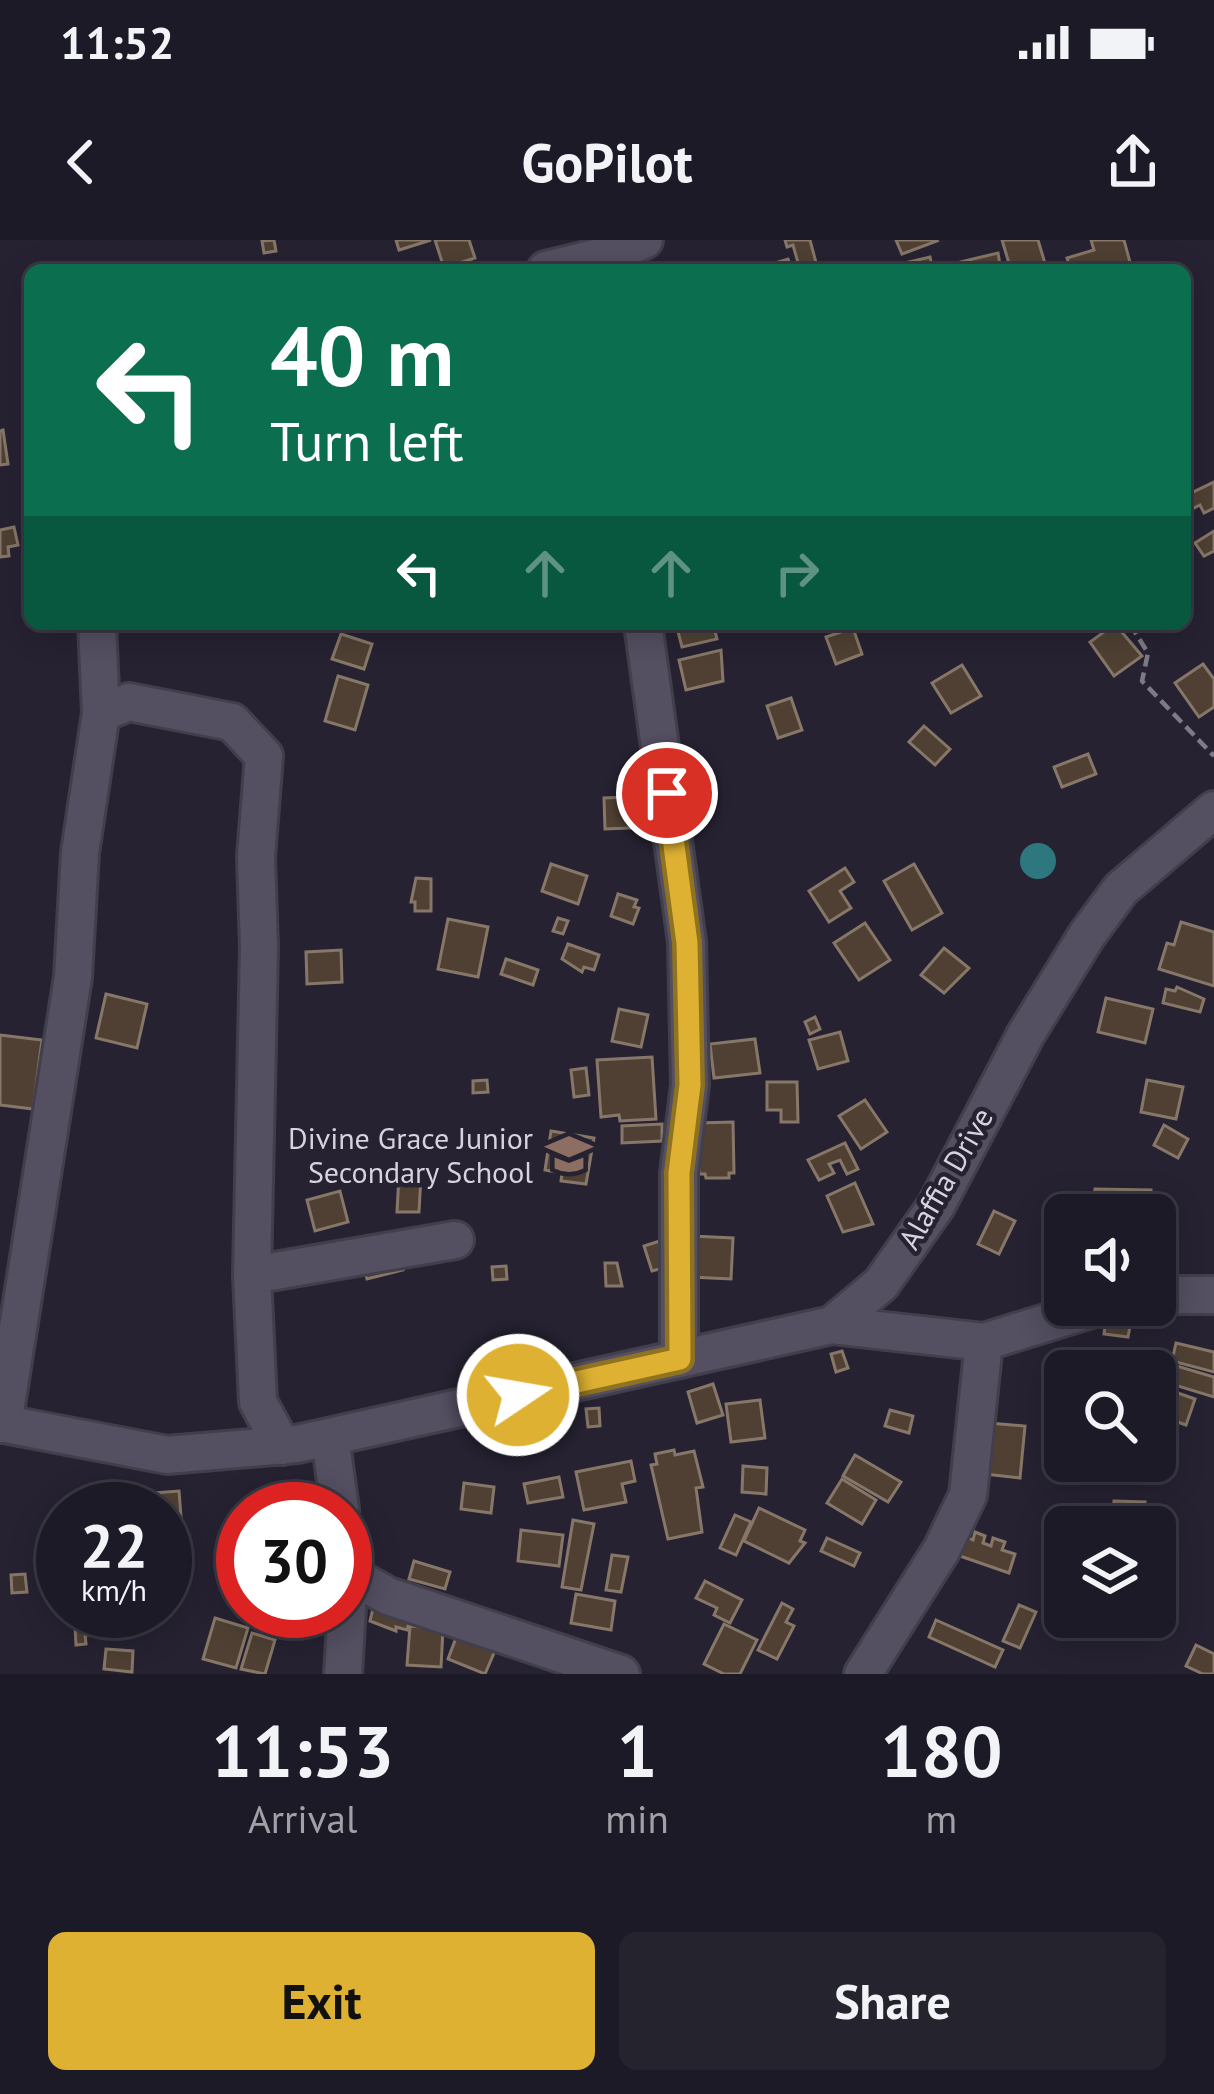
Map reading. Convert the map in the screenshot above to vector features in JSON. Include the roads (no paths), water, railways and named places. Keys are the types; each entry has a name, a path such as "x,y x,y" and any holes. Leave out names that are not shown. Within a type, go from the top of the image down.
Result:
{"street":[{"path":"555,262 608,255 644,240"},
{"path":"2,1424 73,977 80,853 100,713 97,630"},
{"path":"644,630 687,943 690,1085 679,1173 680,1359"},
{"path":"100,713 130,701 232,722 264,756 256,857 259,947 252,1275 258,1402 281,1445"},
{"name":"Alaffia Drive","path":"2,1424 166,1455 281,1445 832,1325 881,1284 936,1206 1026,1034 1121,889 1214,810"},
{"path":"252,1275 455,1240"},
{"path":"1176,1295 1214,1295"},
{"path":"832,1325 984,1342 1044,1324"},
{"path":"863,1674 942,1549 968,1495 984,1342"},
{"path":"330,1437 336,1482"},
{"path":"372,1582 388,1596 622,1674"},
{"path":"343,1674 344,1638"}],"place":[{"name":"Divine Grace Junior Secondary School","path":"569,1154"}]}
